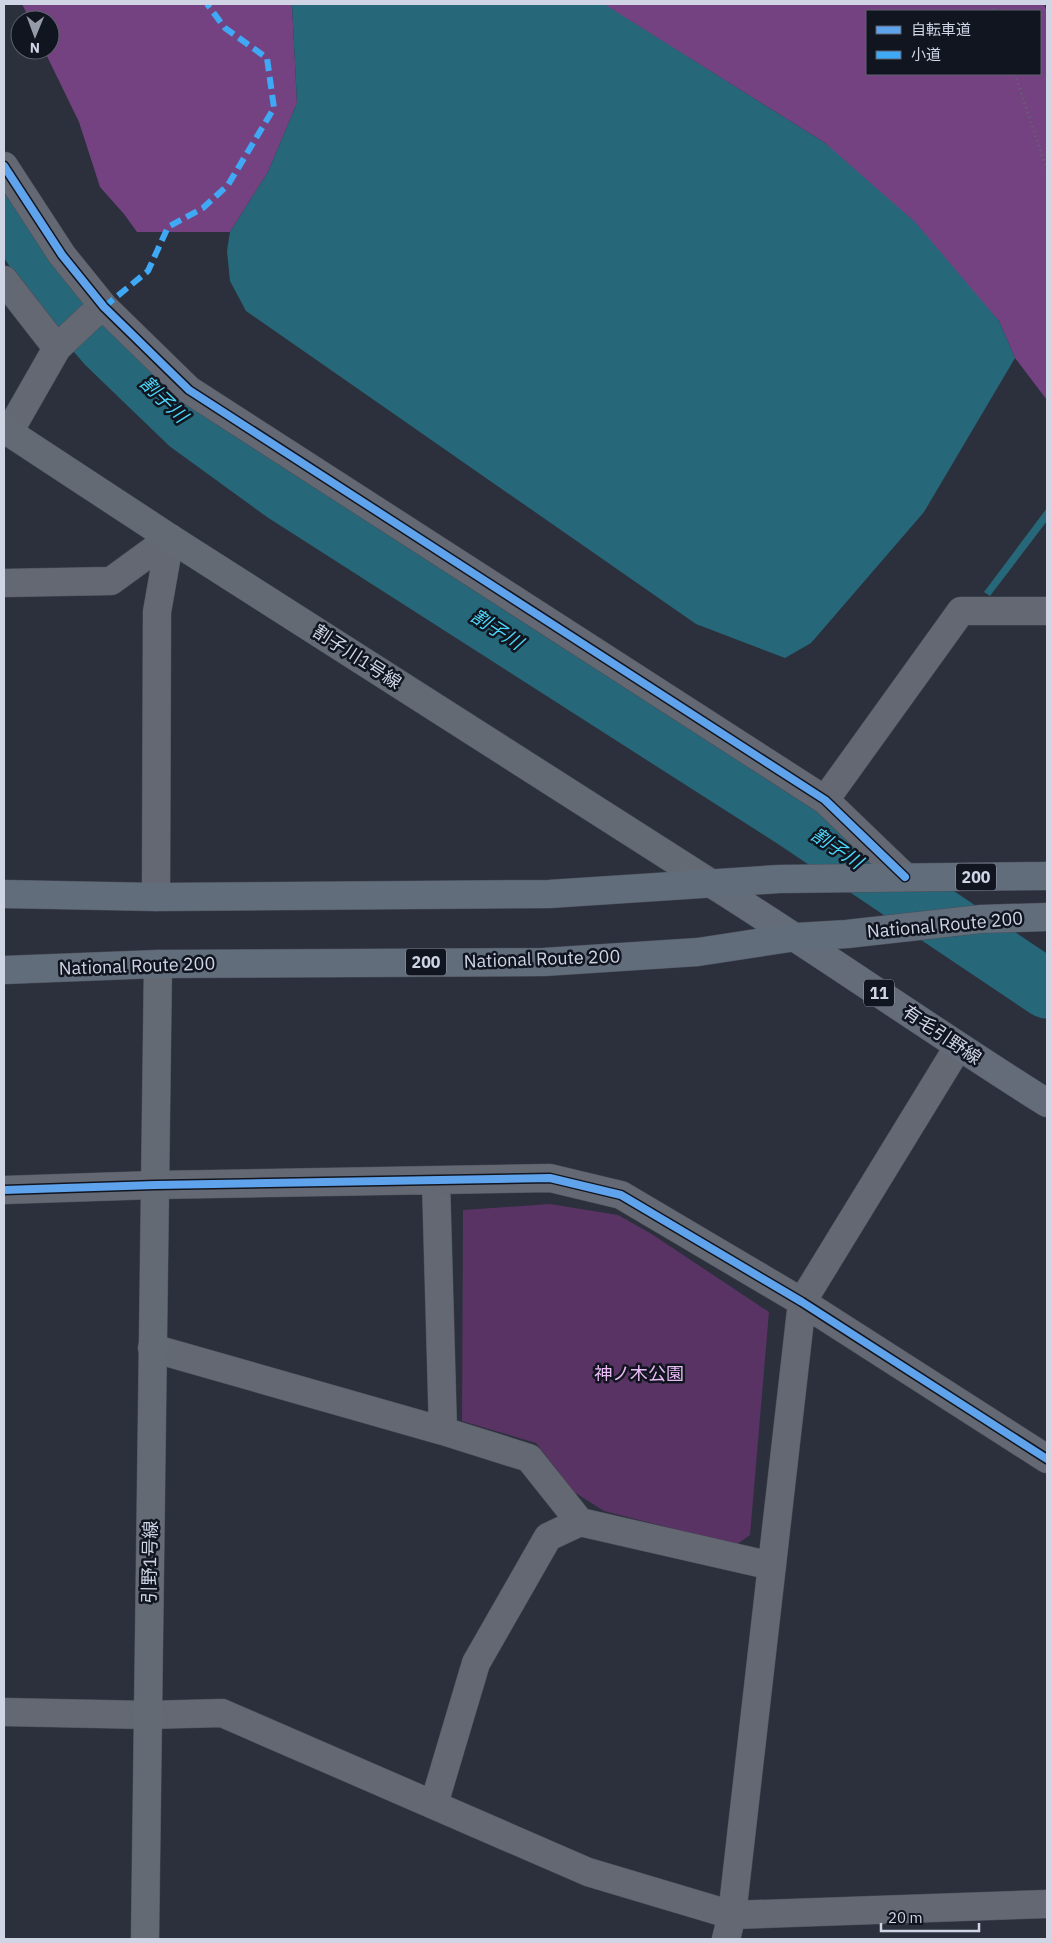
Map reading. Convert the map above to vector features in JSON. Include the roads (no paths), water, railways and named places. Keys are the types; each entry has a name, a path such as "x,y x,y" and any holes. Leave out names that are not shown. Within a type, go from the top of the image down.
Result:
{"highway":[{"name":"200","path":"4,894 156,896 549,894 779,879 1047,876"},
{"path":"4,902 156,896"},
{"name":"National Route 200","path":"4,970 158,964 544,962 698,952 796,937 847,934 981,919 1047,917"},
{"name":"200","path":"4,964 158,964"}],"main road":[{"name":"有毛引野線","path":"712,884 796,937 958,1047 1047,1103"}],"street":[{"path":"4,166 98,311 189,390 825,800 905,877"},
{"path":"4,280 62,343"},
{"path":"7,430 62,343 98,311"},
{"name":"割子川1号線","path":"7,430 170,538 712,884"},
{"path":"4,582 111,581 170,538"},
{"path":"156,896 156,612 170,538"},
{"path":"825,800 961,611 1047,610"},
{"name":"引野1号線","path":"145,1939 158,964"},
{"path":"729,1927 802,1302 958,1047"},
{"path":"4,1190 155,1185 550,1178 621,1195 802,1302 1047,1459"},
{"path":"436,1181 443,1431"},
{"path":"152,1348 443,1431 529,1458 580,1522"},
{"path":"434,1804 476,1663 548,1537 580,1522 772,1566"},
{"path":"4,1712 148,1715 222,1713 588,1872 729,1927 1047,1904"}],"water":[{"path":"292,4 604,4 825,143 915,222 999,321 1015,358 924,512 811,643 785,658 696,624 246,311 230,281 227,251 230,232 268,172 297,103"},
{"path":"1047,508 1047,521 990,596 984,592"}],"waterway":[{"name":"割子川","path":"4,205 67,299 106,344 189,424 284,493 792,818 1047,989"}],"park label":[{"name":"神ノ木公園","path":"639,1374"}]}
